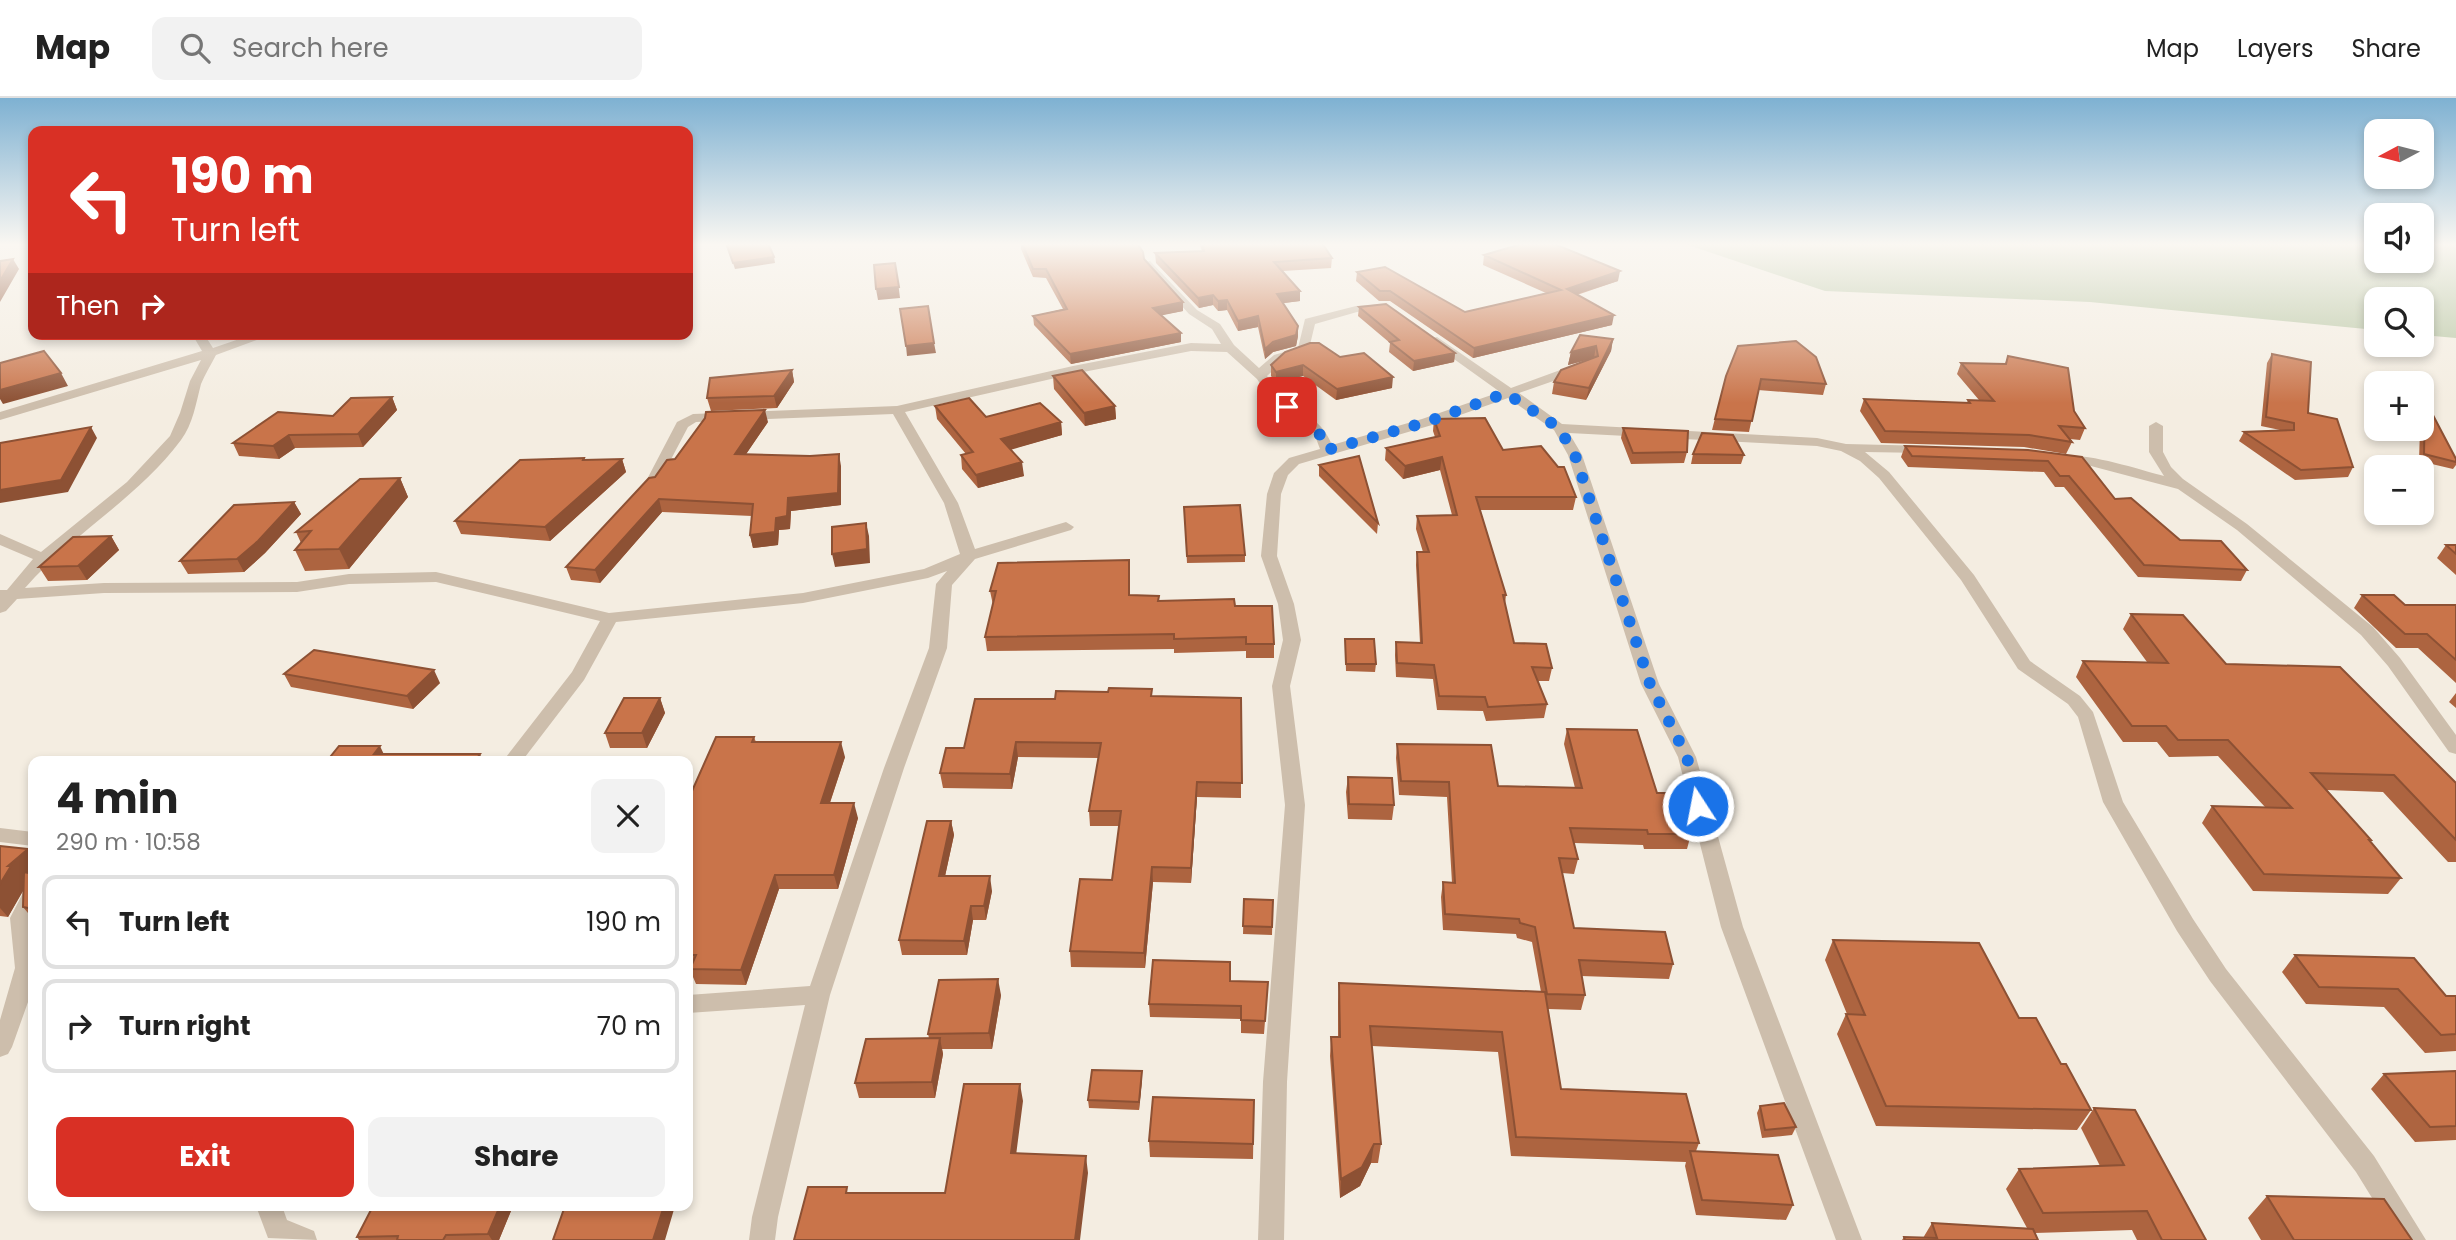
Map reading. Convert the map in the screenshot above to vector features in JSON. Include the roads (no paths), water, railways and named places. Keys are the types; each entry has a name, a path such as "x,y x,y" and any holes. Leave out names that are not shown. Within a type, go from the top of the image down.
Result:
{"street":[{"path":"1180,296 1194,312 1216,327 1230,348 1261,376 1278,400 1309,420 1320,432 1327,450"},
{"path":"1261,376 1265,365 1304,350 1309,322 1315,319 1378,305 1388,306 1399,314"},
{"path":"1422,330 1506,393 1559,428 1575,455 1650,684 1687,757 1732,927 1849,1240"},
{"path":"651,485 682,425 693,418 897,410 1073,370 1191,347 1221,334"},
{"path":"202,340 210,354"},
{"path":"0,416 250,340"},
{"path":"1191,347 1230,348"},
{"path":"0,608 7,594 43,558 132,485 176,438 187,413 196,381 210,354"},
{"path":"1271,1240 1275,1082 1294,805 1281,686 1292,640 1286,604 1269,556 1274,494 1281,473 1294,461 1427,422 1590,365"},
{"path":"897,410 951,503 969,556"},
{"path":"2156,426 2156,452 2165,469 2242,527 2367,631 2394,662 2456,748"},
{"path":"1559,428 1803,441 1845,448 1935,450"},
{"path":"1845,448 1865,458 1891,484 1968,578 2024,664 2074,700 2087,716 2113,802 2185,925 2218,975 2365,1164 2413,1240"},
{"path":"2046,459 2091,462 2185,486"},
{"path":"7,594 104,588 297,587 349,579 436,577 609,618 803,598 928,573 969,556 1066,527"},
{"path":"0,540 43,558"},
{"path":"762,1240 765,1217 819,995 937,648 944,584 969,556"},
{"path":"516,756 599,644 609,618"},
{"path":"0,835 28,838"},
{"path":"0,1047 8,1031 27,965 18,929 28,901"},
{"path":"693,1004 819,995"},
{"path":"271,1211 277,1229 304,1240"}]}
